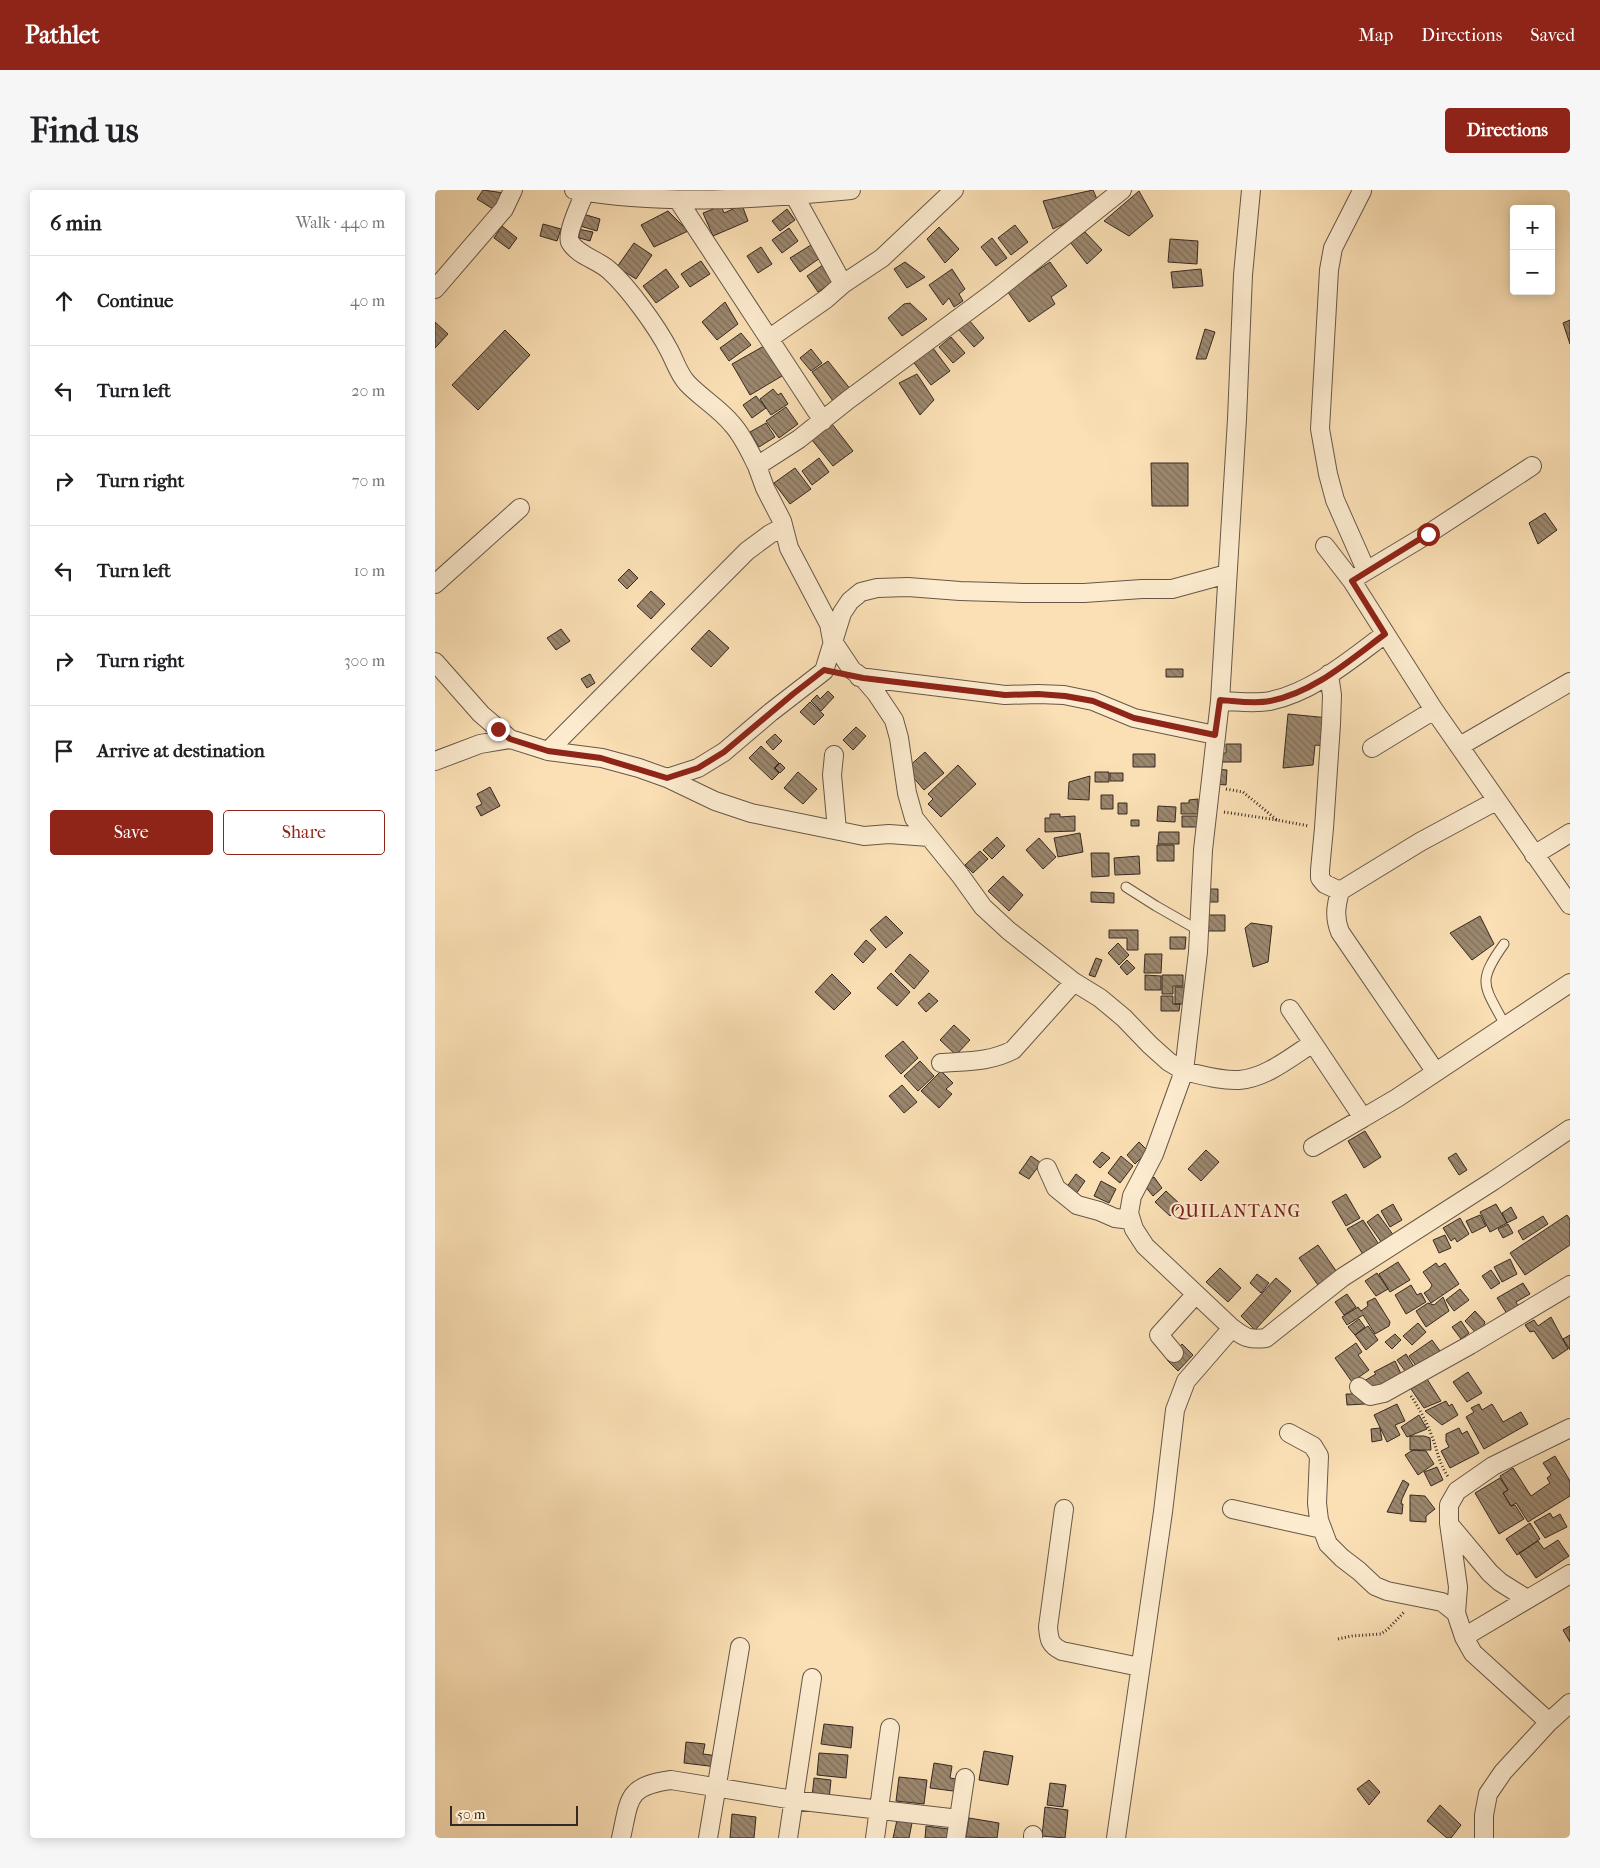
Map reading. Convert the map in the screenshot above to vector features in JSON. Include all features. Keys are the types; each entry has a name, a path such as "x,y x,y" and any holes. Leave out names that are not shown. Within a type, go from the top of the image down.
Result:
{"street":[{"path":"435,289 504,209 513,190"},
{"path":"851,190 794,195 678,200 579,191 569,236 570,242 578,250 610,270 655,327 691,387 732,423 742,437 777,510 789,548 829,624 833,640 852,670 863,678 876,693 894,720 899,738 907,793 914,818 983,907 1009,931 1074,982 1100,998 1124,1018 1162,1056 1185,1071 1239,1080 1266,1072 1313,1043"},
{"path":"770,338 826,299 843,284 882,258 954,190"},
{"path":"757,466 823,421 848,400 994,292 1123,190"},
{"path":"1251,190 1243,275 1220,700 1203,850 1198,952 1185,1071 1154,1154 1132,1196 1129,1213 1134,1229 1145,1246 1231,1328 1252,1340 1266,1338 1343,1277 1493,1181 1570,1129"},
{"path":"1362,191 1333,248 1329,270 1320,429 1335,500 1359,576 1385,634 1433,710 1570,905"},
{"path":"794,195 843,284"},
{"path":"678,200 823,421"},
{"path":"1359,576 1428,534 1532,466"},
{"path":"435,584 520,508"},
{"path":"548,751 747,551 783,527"},
{"path":"1325,546 1359,576"},
{"path":"667,778 698,768 724,752 824,670 842,613 850,600 861,592 877,588 969,592 1084,593 1143,589 1172,590 1227,574"},
{"path":"1220,700 1268,702 1292,696 1329,674 1385,634"},
{"path":"435,662 481,714 510,739 548,751 601,758 667,778 715,801 751,813 864,836 889,834 929,837"},
{"path":"824,670 863,678 1005,695 1038,694 1065,696 1093,701 1134,718 1215,735"},
{"path":"1329,674 1332,695 1331,724 1320,878 1325,884 1340,891"},
{"path":"1460,746 1570,682"},
{"path":"1372,748 1433,710"},
{"path":"435,761 480,744 510,739"},
{"path":"834,755 832,775 837,830"},
{"path":"1435,1072 1340,932 1335,920 1336,906 1340,891 1421,842 1497,801"},
{"path":"1534,855 1570,834"},
{"path":"941,1063 987,1060 1000,1057 1013,1050 1074,982"},
{"path":"1313,1147 1397,1098 1570,983"},
{"path":"1290,1009 1363,1118"},
{"path":"1047,1168 1056,1188 1077,1205 1115,1218 1131,1220"},
{"path":"1359,1387 1367,1394 1375,1396 1384,1393 1570,1285"},
{"path":"1174,1353 1159,1335 1196,1294"},
{"path":"1117,1838 1163,1512 1175,1410 1186,1381 1231,1328"},
{"path":"1549,1722 1473,1653 1464,1637 1456,1613 1458,1587 1449,1524 1449,1505 1457,1491 1493,1466 1570,1428"},
{"path":"1289,1433 1313,1446 1319,1456 1317,1503 1319,1520 1328,1544 1375,1586 1387,1591 1442,1602 1456,1613"},
{"path":"1065,1509 1048,1627 1049,1640 1053,1646 1062,1651 1140,1667"},
{"path":"1232,1509 1322,1529"},
{"path":"1449,1524 1490,1573 1527,1599"},
{"path":"1464,1637 1570,1574"},
{"path":"708,1838 740,1647"},
{"path":"788,1838 812,1678"},
{"path":"1483,1838 1484,1815 1488,1794 1503,1772 1549,1722 1570,1703"},
{"path":"875,1838 890,1728"},
{"path":"956,1838 965,1778"},
{"path":"621,1838 631,1797 640,1788 651,1783 671,1780 716,1789 794,1800 959,1819"}],"lane":[{"path":"1126,887 1198,930"},
{"path":"1504,944 1490,962 1485,980 1488,992 1505,1025"}],"path":[{"path":"1209,788 1243,792 1277,820"},
{"path":"1208,810 1324,828"},
{"path":"1403,1382 1428,1427 1440,1465 1457,1491"},
{"path":"1338,1639 1381,1634 1419,1596"}],"building":[{"path":"483,190 504,193 493,209 477,199"},
{"path":"1093,190 1100,206 1053,229 1043,201"},
{"path":"1139,191 1153,216 1129,236 1104,221"},
{"path":"742,205 748,221 713,236 703,213 721,206 724,213"},
{"path":"787,209 795,220 780,231 772,221"},
{"path":"668,211 688,231 654,247 641,225"},
{"path":"583,214 600,219 597,231 580,226"},
{"path":"543,224 561,229 557,241 540,236"},
{"path":"1015,225 1028,242 1011,255 998,238"},
{"path":"502,226 517,238 509,249 494,238"},
{"path":"939,227 959,249 945,263 927,239"},
{"path":"789,228 798,241 782,253 772,240"},
{"path":"578,229 593,232 590,241 576,237"},
{"path":"1085,232 1102,250 1087,264 1070,242"},
{"path":"992,238 1007,258 996,266 981,247"},
{"path":"1170,239 1198,241 1197,264 1168,262"},
{"path":"634,243 652,255 636,279 617,267"},
{"path":"811,245 820,258 800,272 790,258"},
{"path":"761,247 772,264 758,273 747,256"},
{"path":"701,261 710,274 690,287 681,274"},
{"path":"905,262 925,277 907,288 894,269"},
{"path":"1050,262 1067,286 1051,297 1055,304 1029,322 1007,291"},
{"path":"823,265 834,281 818,292 807,276"},
{"path":"666,269 679,287 656,303 643,286"},
{"path":"952,269 965,289 959,294 963,301 954,307 949,298 943,305 929,285"},
{"path":"1201,269 1203,286 1173,288 1171,272"},
{"path":"725,302 738,324 717,340 702,322"},
{"path":"910,303 927,319 902,336 888,318 904,304"},
{"path":"969,320 984,338 974,347 958,329"},
{"path":"1570,320 1570,344 1563,323"},
{"path":"435,322 448,334 435,348"},
{"path":"1205,329 1215,332 1206,359 1196,359"},
{"path":"505,330 530,355 478,410 452,385"},
{"path":"741,333 751,345 729,361 720,348"},
{"path":"951,337 965,353 953,363 939,347"},
{"path":"930,344 950,371 931,385 911,359"},
{"path":"764,346 782,376 750,395 732,364"},
{"path":"811,349 822,363 811,371 800,358"},
{"path":"828,361 855,395 836,405 812,372"},
{"path":"917,374 934,400 920,415 899,383"},
{"path":"773,389 778,395 781,393 788,404 771,415 760,399"},
{"path":"756,396 766,408 752,418 743,405"},
{"path":"786,407 798,424 779,438 766,421"},
{"path":"766,423 775,437 759,447 750,432"},
{"path":"832,424 853,451 833,466 812,440"},
{"path":"819,458 829,472 812,485 802,471"},
{"path":"1151,463 1188,463 1188,506 1152,506"},
{"path":"795,468 811,489 790,504 774,483"},
{"path":"1545,513 1557,530 1538,544 1529,523"},
{"path":"629,569 638,578 627,589 618,580"},
{"path":"651,591 665,604 651,619 637,606"},
{"path":"561,629 570,641 556,650 547,638"},
{"path":"709,630 729,648 711,667 691,649"},
{"path":"1166,669 1183,669 1183,677 1166,677"},
{"path":"590,674 595,683 587,688 581,679"},
{"path":"828,691 834,697 821,711 811,701 817,695 820,699"},
{"path":"810,702 824,715 814,725 800,712"},
{"path":"1288,714 1329,718 1326,746 1315,745 1313,765 1283,768"},
{"path":"856,727 866,736 853,750 843,740"},
{"path":"775,734 782,741 773,750 766,742"},
{"path":"1226,744 1241,744 1241,762 1217,762 1217,753 1226,753"},
{"path":"761,746 779,763 774,768 779,773 772,780 749,758"},
{"path":"925,752 944,773 924,790 906,769"},
{"path":"1133,754 1155,754 1155,767 1133,767"},
{"path":"780,763 785,768 780,773 775,768"},
{"path":"958,765 976,784 941,817 928,804 933,799 928,794"},
{"path":"1215,769 1227,770 1226,785 1214,784"},
{"path":"798,772 817,789 803,804 784,788"},
{"path":"1095,772 1109,772 1109,782 1095,782"},
{"path":"1110,773 1123,773 1123,781 1110,781"},
{"path":"1090,776 1089,800 1068,799 1069,782"},
{"path":"490,787 500,806 481,816 476,807 482,804 477,794"},
{"path":"1101,795 1113,795 1113,809 1101,809"},
{"path":"1198,799 1198,814 1181,814 1181,803 1189,803 1189,800"},
{"path":"1118,803 1127,803 1127,814 1118,814"},
{"path":"1158,806 1176,807 1175,822 1157,821"},
{"path":"1050,814 1060,814 1060,817 1075,816 1075,831 1045,832 1045,818 1050,818"},
{"path":"1182,816 1198,816 1198,827 1182,827"},
{"path":"1131,820 1139,820 1139,826 1131,826"},
{"path":"1159,832 1179,832 1179,844 1158,844"},
{"path":"1080,833 1083,852 1058,857 1054,838"},
{"path":"997,837 1005,846 992,859 983,850"},
{"path":"1039,838 1056,857 1043,869 1026,850"},
{"path":"1157,845 1174,845 1174,861 1157,861"},
{"path":"980,851 988,859 973,873 965,865"},
{"path":"1091,853 1109,853 1109,876 1092,877"},
{"path":"1139,856 1140,874 1115,875 1114,858"},
{"path":"1003,876 1023,895 1009,911 988,891"},
{"path":"1206,889 1218,889 1218,902 1206,902"},
{"path":"1091,892 1114,893 1114,903 1091,902"},
{"path":"1204,915 1225,915 1225,931 1204,931"},
{"path":"886,916 903,933 886,948 870,930"},
{"path":"1480,916 1494,944 1472,960 1450,933"},
{"path":"1251,923 1272,926 1268,962 1253,967 1245,928"},
{"path":"1109,930 1138,930 1138,950 1127,950 1127,938 1109,938"},
{"path":"1170,937 1186,937 1185,949 1170,949"},
{"path":"866,940 876,949 863,963 854,954"},
{"path":"1118,943 1129,955 1119,965 1108,953"},
{"path":"910,954 929,971 914,989 895,971"},
{"path":"1145,954 1162,954 1161,973 1144,973"},
{"path":"1096,958 1102,960 1095,977 1089,975"},
{"path":"1127,960 1135,968 1127,975 1120,967"},
{"path":"891,973 910,992 897,1006 877,988"},
{"path":"832,974 851,993 834,1010 815,992"},
{"path":"1145,975 1161,976 1161,990 1145,990"},
{"path":"1162,975 1183,975 1183,986 1173,986 1173,994 1162,994"},
{"path":"1175,987 1188,987 1188,1004 1175,1004"},
{"path":"929,993 938,1001 926,1012 918,1003"},
{"path":"1161,996 1173,996 1173,1004 1180,1004 1179,1011 1161,1011"},
{"path":"954,1025 970,1040 956,1055 940,1040"},
{"path":"903,1041 918,1058 901,1074 885,1056"},
{"path":"920,1061 934,1076 918,1091 904,1076"},
{"path":"941,1071 953,1083 946,1089 952,1094 939,1108 921,1091"},
{"path":"902,1085 917,1102 904,1113 889,1096"},
{"path":"1365,1131 1381,1157 1364,1168 1348,1141"},
{"path":"1139,1142 1148,1151 1135,1164 1127,1155"},
{"path":"1206,1150 1219,1162 1201,1181 1188,1169"},
{"path":"1102,1152 1110,1158 1100,1168 1093,1162"},
{"path":"1456,1153 1467,1170 1459,1175 1448,1158"},
{"path":"1031,1156 1041,1163 1029,1179 1019,1173"},
{"path":"1121,1156 1133,1166 1120,1183 1108,1173"},
{"path":"1076,1174 1085,1181 1076,1194 1066,1188"},
{"path":"1154,1177 1162,1188 1153,1196 1144,1185"},
{"path":"1101,1181 1116,1189 1109,1203 1094,1196"},
{"path":"1166,1191 1181,1205 1170,1216 1155,1202"},
{"path":"1346,1194 1360,1218 1346,1226 1332,1202"},
{"path":"1393,1204 1402,1220 1390,1227 1381,1211"},
{"path":"1496,1204 1507,1223 1490,1232 1480,1212"},
{"path":"1511,1207 1517,1218 1507,1223 1502,1213"},
{"path":"1378,1214 1394,1236 1382,1243 1367,1222"},
{"path":"1480,1215 1486,1226 1472,1233 1466,1221"},
{"path":"1567,1215 1570,1219 1570,1245 1525,1275 1510,1253"},
{"path":"1543,1216 1548,1224 1523,1240 1518,1231"},
{"path":"1460,1218 1469,1234 1457,1242 1455,1238 1451,1241 1443,1228"},
{"path":"1363,1220 1380,1246 1364,1256 1347,1229"},
{"path":"1508,1224 1513,1233 1503,1238 1498,1229"},
{"path":"1445,1235 1451,1248 1439,1253 1433,1240"},
{"path":"1318,1245 1339,1275 1320,1288 1299,1258"},
{"path":"1510,1259 1517,1274 1502,1282 1494,1267"},
{"path":"1398,1262 1410,1280 1390,1292 1379,1274"},
{"path":"1436,1263 1439,1267 1445,1263 1459,1284 1431,1303 1424,1293 1432,1285 1423,1272"},
{"path":"1220,1268 1241,1288 1228,1302 1206,1282"},
{"path":"1491,1270 1500,1283 1491,1289 1482,1276"},
{"path":"1377,1273 1388,1289 1376,1296 1365,1281"},
{"path":"1257,1274 1269,1283 1261,1293 1250,1283"},
{"path":"1276,1278 1291,1291 1255,1330 1241,1316"},
{"path":"1523,1283 1530,1294 1516,1302 1521,1311 1509,1317 1497,1298"},
{"path":"1411,1285 1417,1295 1421,1293 1426,1302 1406,1314 1395,1295"},
{"path":"1460,1289 1469,1300 1454,1311 1446,1300"},
{"path":"1347,1294 1356,1307 1344,1315 1335,1302"},
{"path":"1443,1297 1449,1311 1426,1327 1416,1311 1428,1303 1434,1305"},
{"path":"1375,1298 1390,1322 1389,1326 1375,1334 1363,1315 1347,1325 1342,1317 1358,1307 1361,1311 1368,1306 1367,1302"},
{"path":"1475,1311 1485,1322 1481,1332 1476,1333 1465,1321"},
{"path":"1551,1317 1568,1349 1553,1359 1534,1331 1530,1332 1525,1325 1534,1320 1538,1326"},
{"path":"1359,1319 1365,1327 1355,1335 1348,1327"},
{"path":"1461,1321 1469,1333 1461,1339 1452,1327"},
{"path":"1418,1323 1426,1332 1412,1345 1403,1336"},
{"path":"1368,1326 1378,1340 1366,1350 1355,1335"},
{"path":"1395,1334 1401,1340 1392,1349 1385,1342"},
{"path":"1570,1335 1570,1350 1563,1339"},
{"path":"1432,1340 1440,1351 1417,1367 1409,1356"},
{"path":"1356,1343 1362,1352 1358,1355 1369,1370 1352,1382 1335,1358"},
{"path":"1182,1344 1193,1355 1178,1371 1167,1360"},
{"path":"1406,1354 1416,1370 1408,1375 1397,1360"},
{"path":"1395,1361 1403,1378 1371,1395 1364,1381 1376,1374 1374,1372"},
{"path":"1468,1372 1482,1393 1467,1402 1453,1382"},
{"path":"1427,1379 1441,1401 1424,1408 1411,1389"},
{"path":"1346,1394 1361,1394 1365,1404 1347,1405"},
{"path":"1446,1401 1449,1406 1452,1404 1458,1415 1442,1425 1425,1411"},
{"path":"1397,1404 1405,1421 1395,1425 1400,1435 1387,1442 1374,1415"},
{"path":"1479,1404 1482,1410 1492,1404 1503,1422 1521,1412 1528,1424 1484,1449 1466,1417 1474,1412 1471,1408"},
{"path":"1419,1415 1427,1429 1407,1437 1401,1427"},
{"path":"1380,1428 1382,1440 1372,1442 1371,1429"},
{"path":"1459,1428 1462,1434 1467,1431 1479,1453 1450,1468 1441,1451 1449,1447 1446,1441 1446,1434"},
{"path":"1410,1436 1430,1438 1431,1450 1410,1450"},
{"path":"1413,1450 1426,1451 1434,1464 1418,1475 1405,1455"},
{"path":"1555,1456 1570,1481 1570,1496 1528,1522 1516,1503 1511,1506 1503,1493 1508,1490 1500,1476 1513,1468 1531,1496 1550,1483 1547,1478 1551,1475 1543,1463"},
{"path":"1437,1467 1443,1480 1431,1486 1424,1472"},
{"path":"1500,1478 1508,1490 1503,1493 1511,1506 1515,1505 1524,1519 1499,1534 1475,1493"},
{"path":"1403,1480 1409,1484 1402,1499 1402,1514 1387,1512"},
{"path":"1410,1495 1425,1496 1435,1509 1426,1516 1426,1522 1410,1521"},
{"path":"1550,1513 1553,1518 1560,1514 1567,1527 1545,1538 1534,1522"},
{"path":"1530,1523 1540,1539 1517,1555 1506,1539"},
{"path":"1558,1540 1569,1556 1536,1578 1519,1553 1538,1541 1544,1549"},
{"path":"1570,1626 1570,1642 1563,1630"},
{"path":"824,1724 853,1727 851,1748 821,1744"},
{"path":"686,1742 705,1744 703,1754 718,1756 717,1767 684,1763"},
{"path":"984,1751 1013,1756 1008,1785 979,1780"},
{"path":"819,1753 848,1755 846,1778 817,1775"},
{"path":"934,1763 952,1766 950,1778 963,1780 961,1792 930,1788"},
{"path":"899,1777 927,1780 924,1804 896,1801"},
{"path":"814,1778 831,1780 829,1799 812,1797"},
{"path":"1369,1780 1380,1792 1369,1805 1357,1789"},
{"path":"1050,1783 1066,1785 1063,1807 1047,1805"},
{"path":"1440,1805 1461,1825 1451,1838 1447,1838 1427,1821"},
{"path":"1045,1807 1068,1810 1065,1838 1042,1836"},
{"path":"732,1814 756,1817 754,1838 730,1838"},
{"path":"969,1818 999,1823 997,1838 966,1837"},
{"path":"897,1820 912,1823 909,1838 893,1838"},
{"path":"926,1826 948,1829 947,1838 925,1838"}],"district":[{"name":"QUILANTANG","path":"1236,1211"}],"route":[{"path":"498,729 510,739 548,751 601,758 667,778 698,768 724,752 824,670 863,678 1005,695 1038,694 1065,696 1093,701 1134,718 1215,735 1220,700 1268,702 1292,696 1329,674 1385,634 1352,581 1366,570 1428,534"}]}
